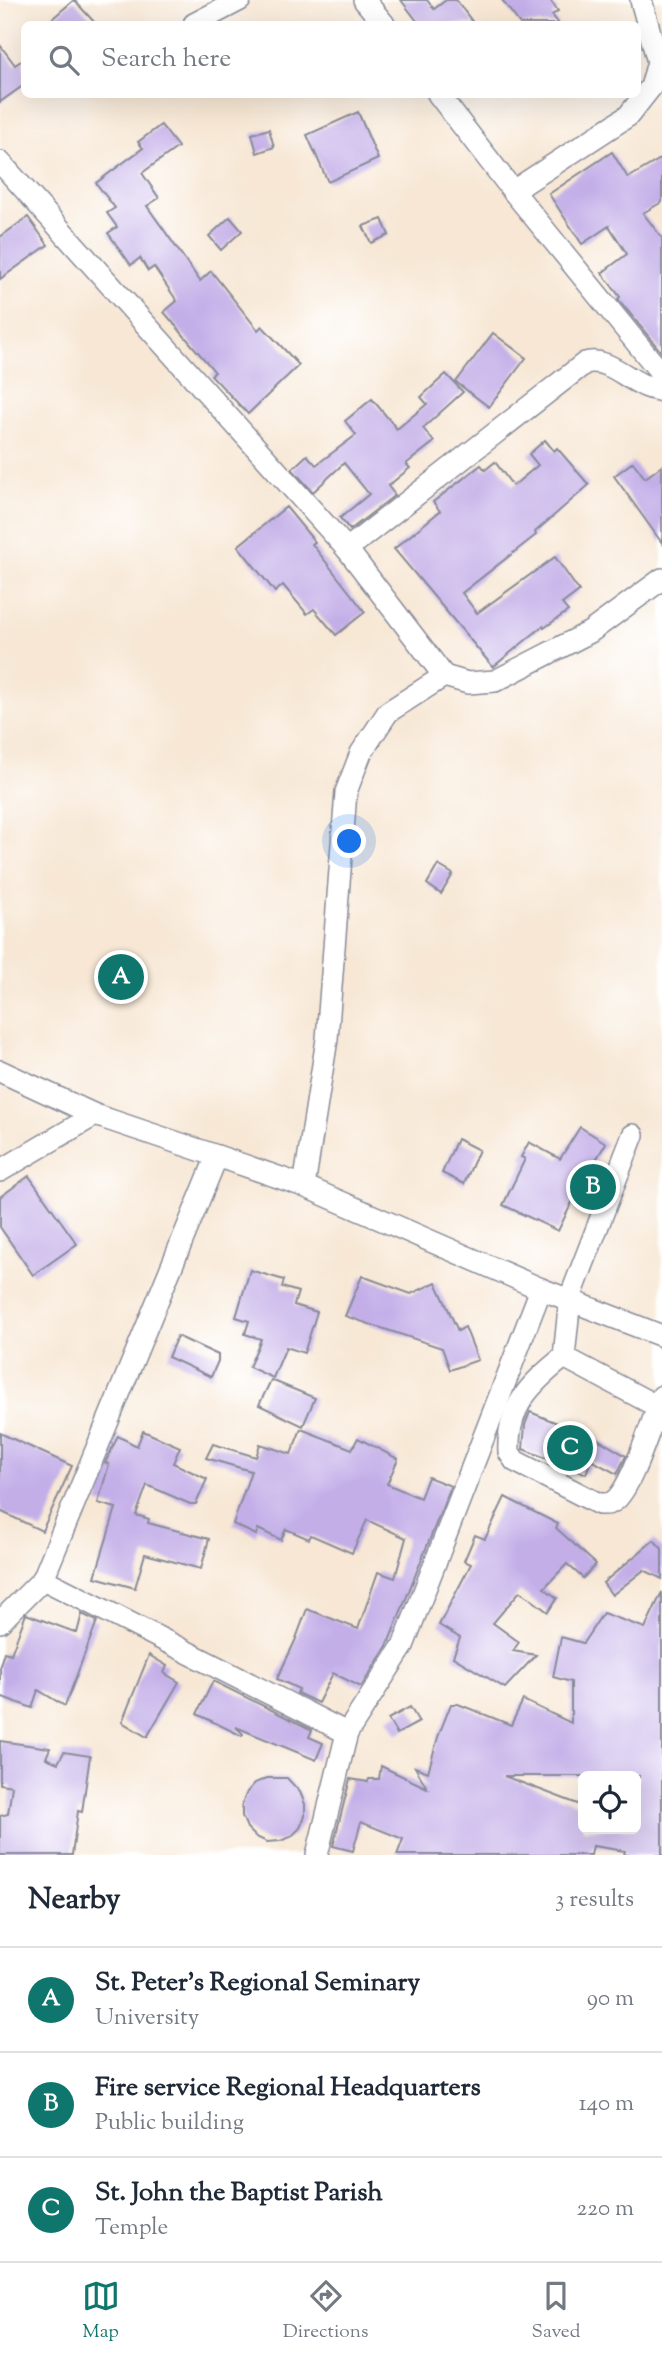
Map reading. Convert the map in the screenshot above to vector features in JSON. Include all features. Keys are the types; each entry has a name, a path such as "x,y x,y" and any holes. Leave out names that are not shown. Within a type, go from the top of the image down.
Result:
{"street":[{"path":"200,21 240,0"},
{"path":"365,0 381,21"},
{"path":"513,191 628,116 651,87 660,64 641,0"},
{"path":"441,98 662,374"},
{"path":"0,162 347,549 444,676 468,683 495,681 590,632 662,579"},
{"path":"347,549 585,363 602,362 643,386 662,391"},
{"path":"304,1186 327,1039 346,792 361,753 388,712 444,676"},
{"path":"0,1071 95,1115 304,1186 541,1289 570,1298 662,1336"},
{"path":"0,1171 95,1115"},
{"path":"564,1357 660,1402 632,1474 619,1497 611,1504 599,1504 516,1461 509,1452 508,1441 513,1418 526,1390 564,1357 570,1298 634,1135"},
{"path":"0,1622 43,1579 217,1156"},
{"path":"317,1855 347,1733 403,1646 541,1289"},
{"path":"43,1579 347,1733"}],"building":[{"path":"74,0 93,21 50,21"},
{"path":"401,0 427,0 434,9 446,0 456,0 472,21 417,21"},
{"path":"502,0 550,0 558,11 552,15 557,21 518,21"},
{"path":"0,45 15,65 21,61 21,87 0,102"},
{"path":"358,112 378,159 328,182 307,135"},
{"path":"161,125 178,147 142,173 159,198 147,206 200,281 211,271 258,330 262,326 299,365 248,414 211,375 215,372 164,312 177,301 154,267 148,271 140,258 131,265 108,233 117,227 107,213 115,208 96,183 143,148 138,142"},
{"path":"269,129 274,147 257,153 252,134"},
{"path":"612,152 628,178 662,158 662,202 643,213 662,238 662,353 618,299 620,297 602,273 627,254 609,226 582,244 549,194"},
{"path":"28,217 48,245 0,279 0,237"},
{"path":"230,217 242,231 221,250 209,236"},
{"path":"382,219 389,235 371,243 363,226"},
{"path":"493,333 526,358 489,407 456,382"},
{"path":"446,374 463,392 423,428 434,442 406,464 410,468 388,486 395,495 350,530 340,518 369,494 344,463 313,492 292,469 307,455 316,465 356,435 345,421 372,399 397,429 427,404 421,397"},
{"path":"545,440 554,451 557,448 589,485 535,532 536,535 462,593 477,613 555,557 579,591 562,604 568,611 544,628 543,626 493,667 394,549 440,511 433,502 481,465 485,470 495,462 513,486 538,465 529,454"},
{"path":"633,462 645,478 662,466 662,543 614,476"},
{"path":"286,507 315,542 312,544 365,612 336,635 314,609 307,614 283,585 275,592 238,546"},
{"path":"438,865 453,874 441,894 427,884"},
{"path":"580,1127 606,1143 579,1188 558,1231 503,1205 525,1159 521,1157 529,1142 560,1159"},
{"path":"457,1139 479,1150 464,1184 442,1173"},
{"path":"29,1176 77,1244 33,1275 0,1227 0,1197"},
{"path":"250,1270 284,1280 282,1287 298,1292 294,1305 317,1312 304,1353 286,1347 273,1378 249,1367 261,1339 245,1334 249,1321 236,1317"},
{"path":"362,1276 411,1294 436,1282 458,1331 465,1327 478,1360 450,1370 442,1348 345,1316"},
{"path":"177,1336 218,1355 211,1377 168,1357"},
{"path":"271,1380 315,1398 303,1426 259,1405"},
{"path":"530,1412 599,1440 626,1456 617,1474 591,1460 586,1474 523,1449 525,1425"},
{"path":"301,1429 352,1449 358,1438 398,1459 387,1484 420,1498 428,1477 451,1486 387,1646 361,1687 333,1673 318,1703 297,1693 299,1689 277,1679 307,1609 358,1629 378,1572 395,1578 406,1538 367,1520 352,1553 311,1535 309,1539 286,1529 281,1540 258,1529 256,1535 233,1524 251,1471 206,1458 213,1444 256,1457 260,1444 291,1454"},
{"path":"143,1431 180,1447 173,1463 207,1479 196,1504 190,1504 147,1485 136,1515 149,1519 148,1523 209,1539 201,1569 145,1554 135,1588 95,1577 116,1508 98,1503 109,1464 105,1463 118,1436 137,1446"},
{"path":"0,1433 72,1466 42,1531 0,1511"},
{"path":"505,1497 558,1524 556,1528 596,1564 583,1578 567,1564 544,1588 557,1598 548,1612 520,1591 493,1623 519,1642 513,1651 536,1655 505,1688 453,1657 460,1638 439,1625 471,1564 464,1561 475,1535 485,1539"},
{"path":"654,1540 662,1549 662,1579 644,1570 612,1595 603,1583"},
{"path":"662,1592 662,1855 624,1855 625,1851 593,1846 591,1855 397,1855 403,1839 361,1822 353,1851 333,1846 350,1779 368,1782 369,1779 379,1779 381,1766 427,1788 415,1767 428,1772 451,1704 458,1704 511,1725 523,1700 571,1723 571,1682 553,1677 561,1637 583,1643 603,1613 645,1628"},
{"path":"26,1614 77,1633 82,1614 97,1621 65,1706 38,1690 32,1708 0,1696 0,1665 4,1652 11,1654"},
{"path":"149,1655 167,1666 164,1673 179,1682 147,1737 122,1722"},
{"path":"213,1681 312,1730 309,1737 323,1743 316,1760 236,1727 242,1736 197,1714"},
{"path":"410,1707 419,1722 397,1734 388,1719"},
{"path":"0,1741 50,1748 46,1758 58,1763 64,1752 90,1756 82,1812 78,1811 72,1855 0,1855 0,1816 8,1814 12,1786 0,1784"},
{"path":"267,1778 287,1778 300,1792 305,1804 305,1816 300,1828 291,1837 280,1841 267,1842 256,1837 247,1828 242,1816 242,1804 247,1792 255,1783"}],"place":[{"name":"St. Peter’s Regional Seminary","path":"121,977"},
{"name":"Fire service Regional Headquarters","path":"593,1187"},
{"name":"St. John the Baptist Parish","path":"570,1448"}]}
